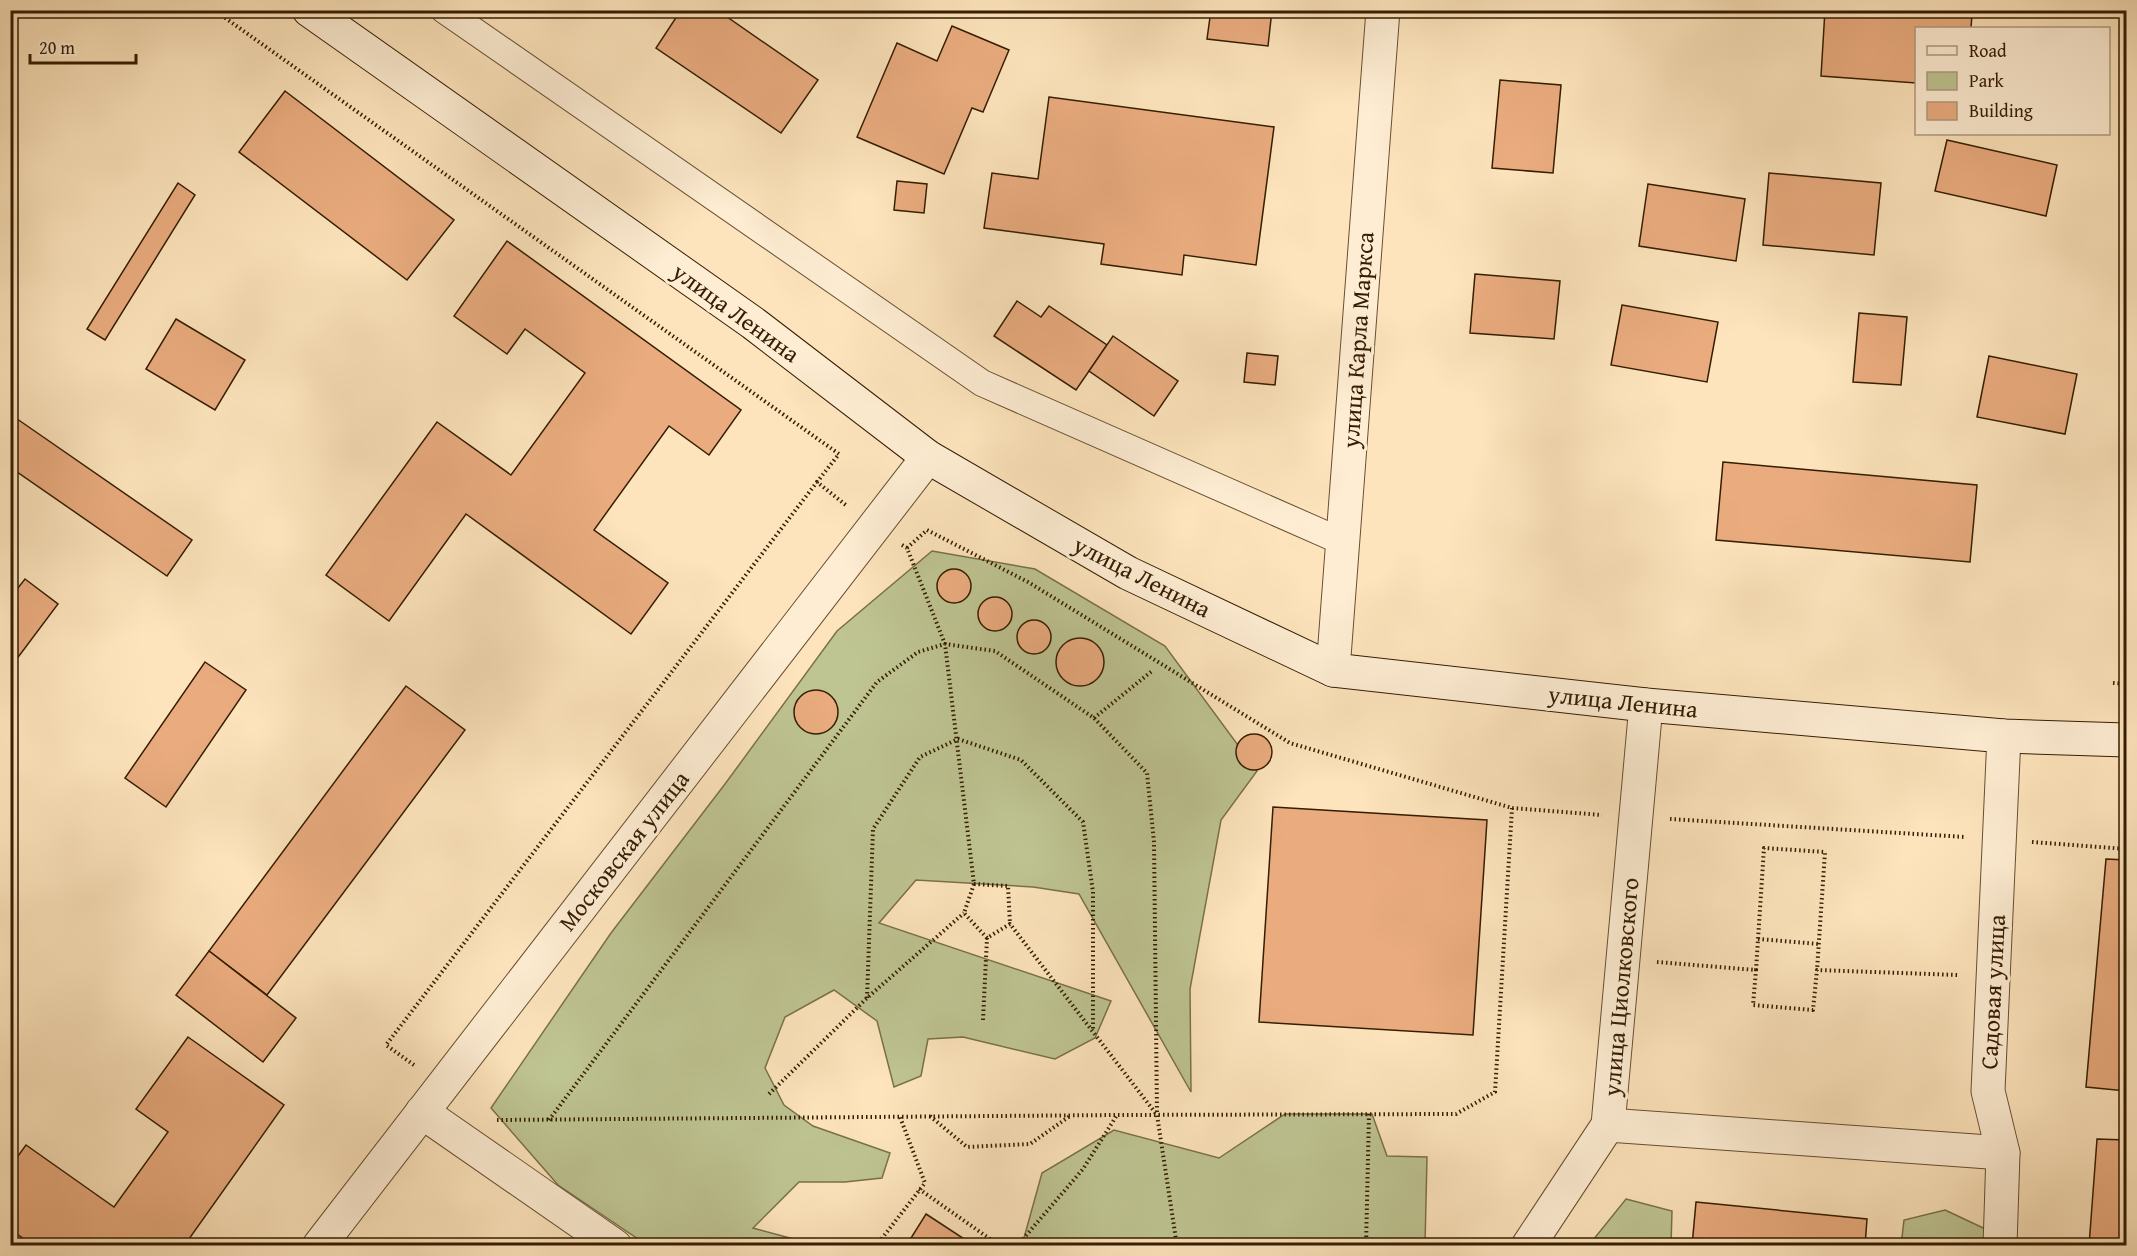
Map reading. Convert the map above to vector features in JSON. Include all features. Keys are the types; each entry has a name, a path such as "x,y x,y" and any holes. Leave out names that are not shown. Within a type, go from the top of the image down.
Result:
{"street":[{"name":"улица Ленина","path":"309,10 753,324 928,457 1128,573 1333,670 1646,705 2004,736 2127,740"},
{"path":"444,10 982,383 1343,542"},
{"name":"улица Карла Маркса","path":"1333,670 1383,10"},
{"name":"Московская улица","path":"319,1245 928,457"},
{"name":"улица Циолковского","path":"1528,1245 1608,1125 1646,705"},
{"name":"Садовая улица","path":"2000,1245 2003,1153 1989,1091 2004,736"},
{"path":"422,1112 615,1245"},
{"path":"1608,1125 2003,1153"}],"path":[{"path":"214,10 839,454 386,1045 443,1085"},
{"path":"769,1094 867,998 964,913 974,884 945,644 907,548 873,527 817,482"},
{"path":"907,548 927,530 1028,582 1290,743 1512,808 2127,849"},
{"path":"549,1120 877,682 918,652 945,644 995,651 1094,718 1147,773 1154,842 1157,1114 1177,1245"},
{"path":"1094,718 1152,670"},
{"path":"2113,683 2127,684"},
{"path":"835,724 841,729"},
{"path":"867,998 873,829 920,757 958,739 1021,760 1083,822 1093,892 1093,1031"},
{"path":"491,1120 1157,1114 1456,1114 1495,1092 1512,808"},
{"path":"1764,848 1825,852 1813,1010 1753,1005 1758,939 1764,848"},
{"path":"974,884 1008,886 1010,924 1157,1114"},
{"path":"964,913 987,938 983,1020"},
{"path":"987,938 1010,924"},
{"path":"1758,939 1819,944"},
{"path":"1623,960 1756,970"},
{"path":"1817,969 1994,976"},
{"path":"1366,1245 1369,1114"},
{"path":"1017,1245 1083,1168 1118,1115"},
{"path":"930,1116 967,1147 1030,1144 1070,1116"},
{"path":"876,1245 925,1182 900,1117"},
{"path":"919,1189 1000,1245"}],"green space":[{"path":"932,551 1035,569 1165,646 1257,771 1221,820 1190,989 1191,1092 1079,894 1033,887 916,880 879,923 1111,1001 1095,1038 1055,1059 963,1037 928,1039 921,1076 894,1087 877,1021 834,990 785,1017 765,1068 784,1105 813,1126 890,1153 882,1178 845,1182 799,1182 753,1228 801,1241 806,1245 647,1245 558,1185 491,1108 611,933 725,784 837,631"},
{"path":"1285,1114 1372,1114 1387,1156 1427,1157 1425,1245 1022,1245 1042,1173 1114,1130 1219,1158"},
{"path":"1626,1199 1672,1211 1671,1245 1589,1245"},
{"path":"1945,1210 1994,1233 1994,1245 1901,1246 1904,1220"}],"building":[{"path":"681,10 717,10 818,80 781,133 656,48"},
{"path":"1211,10 1272,10 1268,46 1207,39"},
{"path":"1825,10 1920,10 1972,14 1971,27 1915,27 1915,83 1821,76"},
{"path":"952,26 1009,50 983,112 972,108 944,174 857,137 897,43 937,61"},
{"path":"1500,80 1561,85 1553,173 1492,168"},
{"path":"285,91 454,220 407,280 239,152"},
{"path":"1049,97 1274,127 1256,265 1184,255 1182,275 1101,264 1104,244 984,228 992,173 1038,179"},
{"path":"1947,140 2057,165 2046,216 1935,191"},
{"path":"1769,173 1881,183 1874,255 1763,245"},
{"path":"897,181 927,184 924,213 894,210"},
{"path":"178,183 195,195 105,340 87,329"},
{"path":"1648,184 1745,199 1736,261 1639,246"},
{"path":"507,241 741,410 709,455 669,426 594,530 668,583 631,634 466,514 389,621 326,575 437,422 511,475 585,373 525,329 507,354 454,316"},
{"path":"1475,274 1560,281 1554,339 1470,333"},
{"path":"1017,301 1041,317 1049,306 1107,345 1076,390 994,336"},
{"path":"1622,305 1718,322 1707,382 1611,365"},
{"path":"1859,313 1907,317 1901,385 1853,382"},
{"path":"176,319 245,360 215,410 146,369"},
{"path":"1113,336 1178,381 1154,416 1089,371"},
{"path":"1247,353 1278,356 1275,385 1244,382"},
{"path":"1989,356 2077,374 2065,434 1977,417"},
{"path":"10,414 192,540 167,576 10,467"},
{"path":"1723,462 1977,485 1970,562 1716,540"},
{"path":"954,569 966,574 971,586 966,598 954,603 942,598 937,586 942,574"},
{"path":"25,579 58,604 10,668 10,598"},
{"path":"995,597 1007,602 1012,614 1007,626 995,631 983,626 978,614 983,602"},
{"path":"1034,620 1046,625 1051,637 1046,649 1034,654 1022,649 1017,637 1022,625"},
{"path":"1080,638 1097,645 1104,662 1097,679 1080,686 1063,679 1056,662 1063,645"},
{"path":"205,662 246,690 166,807 125,778"},
{"path":"406,686 465,730 267,995 209,951"},
{"path":"816,690 825,691 832,696 837,703 837,721 832,728 825,733 816,734 807,733 800,728 795,721 794,712 795,703 800,696 807,691"},
{"path":"1254,734 1267,739 1272,752 1267,765 1254,770 1241,765 1236,752 1241,739"},
{"path":"1273,807 1487,820 1473,1035 1259,1022"},
{"path":"2106,859 2126,860 2126,1091 2086,1087"},
{"path":"209,951 296,1018 263,1062 176,995"},
{"path":"188,1037 284,1105 184,1246 34,1246 10,1229 10,1167 26,1145 114,1207 168,1132 136,1109"},
{"path":"2097,1139 2126,1140 2126,1246 2089,1246"},
{"path":"1696,1202 1867,1219 1865,1246 1692,1246"},
{"path":"926,1214 975,1246 906,1246"}]}
